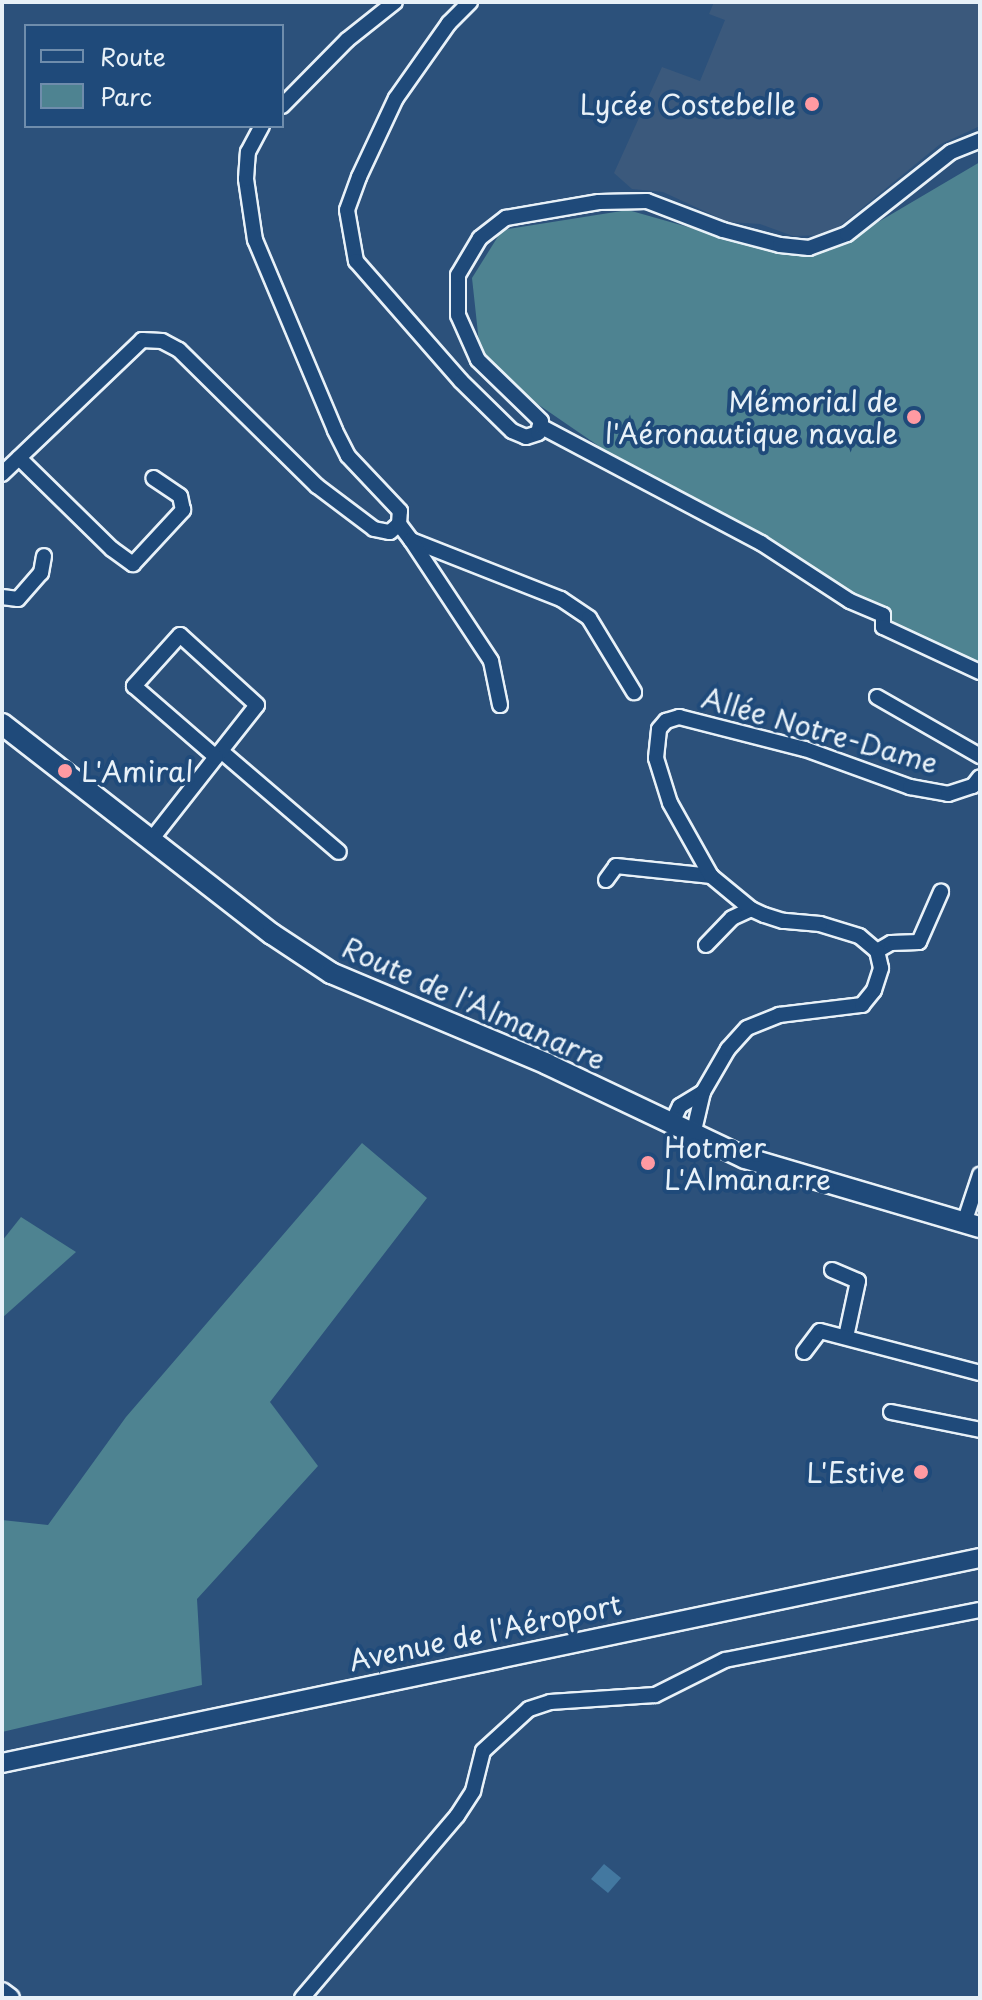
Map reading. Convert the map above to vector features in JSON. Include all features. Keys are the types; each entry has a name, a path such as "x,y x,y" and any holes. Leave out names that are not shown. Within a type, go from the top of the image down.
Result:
{"main road":[{"name":"Route de l'Almanarre","path":"2,724 272,934 331,973 547,1064 745,1158 972,1225"},
{"name":"Avenue de l'Aéroport","path":"2,1763 980,1558"},
{"path":"2,1992 10,1998"}],"street":[{"path":"284,104 347,40 395,2"},
{"path":"470,2 449,23 396,98 347,210 356,261 461,381 512,431 526,437 538,433 541,421 478,360 458,315 458,275 480,238 506,218 599,202 647,201 723,230 780,245 809,248 847,234 951,152 980,140"},
{"path":"261,128 248,152 246,179 255,240 348,456 400,511 399,524 491,661 500,705"},
{"path":"2,474 142,340 162,341 179,350 317,486 374,529 390,532 399,524"},
{"path":"540,426 761,543 850,601 883,615 883,627 980,672"},
{"path":"19,458 112,549 133,564 183,510 180,496 153,478"},
{"path":"411,540 561,599 589,618 634,692"},
{"path":"2,597 18,599 41,573 44,556"},
{"path":"151,840 218,754 257,705 180,635 134,686 218,754 339,852"},
{"name":"Allée Notre-Dame","path":"877,697 980,756"},
{"name":"Allée Notre-Dame","path":"877,951 847,930 783,921 751,909 711,876 670,803 656,758 659,729 673,718 805,749 910,787 954,794 973,786 980,777"},
{"path":"606,880 616,866 711,876"},
{"path":"693,1135 703,1092 728,1049 747,1028 779,1015 862,1005 878,979 881,968 877,951 891,943 919,942 941,892"},
{"path":"706,945 732,918 751,909"},
{"path":"671,1125 680,1106 703,1092"},
{"path":"972,1225 980,1175"},
{"path":"832,1270 858,1281 846,1337"},
{"path":"804,1352 820,1331 980,1373"},
{"path":"891,1412 980,1430"},
{"path":"302,1998 457,1816 473,1791 483,1751 529,1709 550,1702 655,1695 725,1660 980,1610"}],"shaded area":[{"name":"Lycée Costebelle","path":"714,2 980,2 980,126 939,145 829,235 793,236 760,224 728,222 663,192 632,189 614,173 662,67 700,81 725,20 709,14"},
{"path":"604,1864 621,1878 608,1893 591,1879"}],"green space":[{"path":"980,162 980,665 850,601 724,532 536,403 480,352 472,278 502,230 628,210 762,248 829,251"},
{"path":"362,1143 427,1198 270,1402 318,1466 197,1599 202,1685 2,1732 2,1520 48,1525 126,1417"},
{"path":"21,1217 76,1252 2,1318 2,1241"}],"place":[{"name":"Lycée Costebelle","path":"812,104"},
{"name":"Mémorial de l'Aéronautique navale","path":"914,417"},
{"name":"L'Amiral","path":"65,771"},
{"name":"Hotmer L'Almanarre","path":"648,1163"},
{"name":"L'Estive","path":"921,1472"}]}
